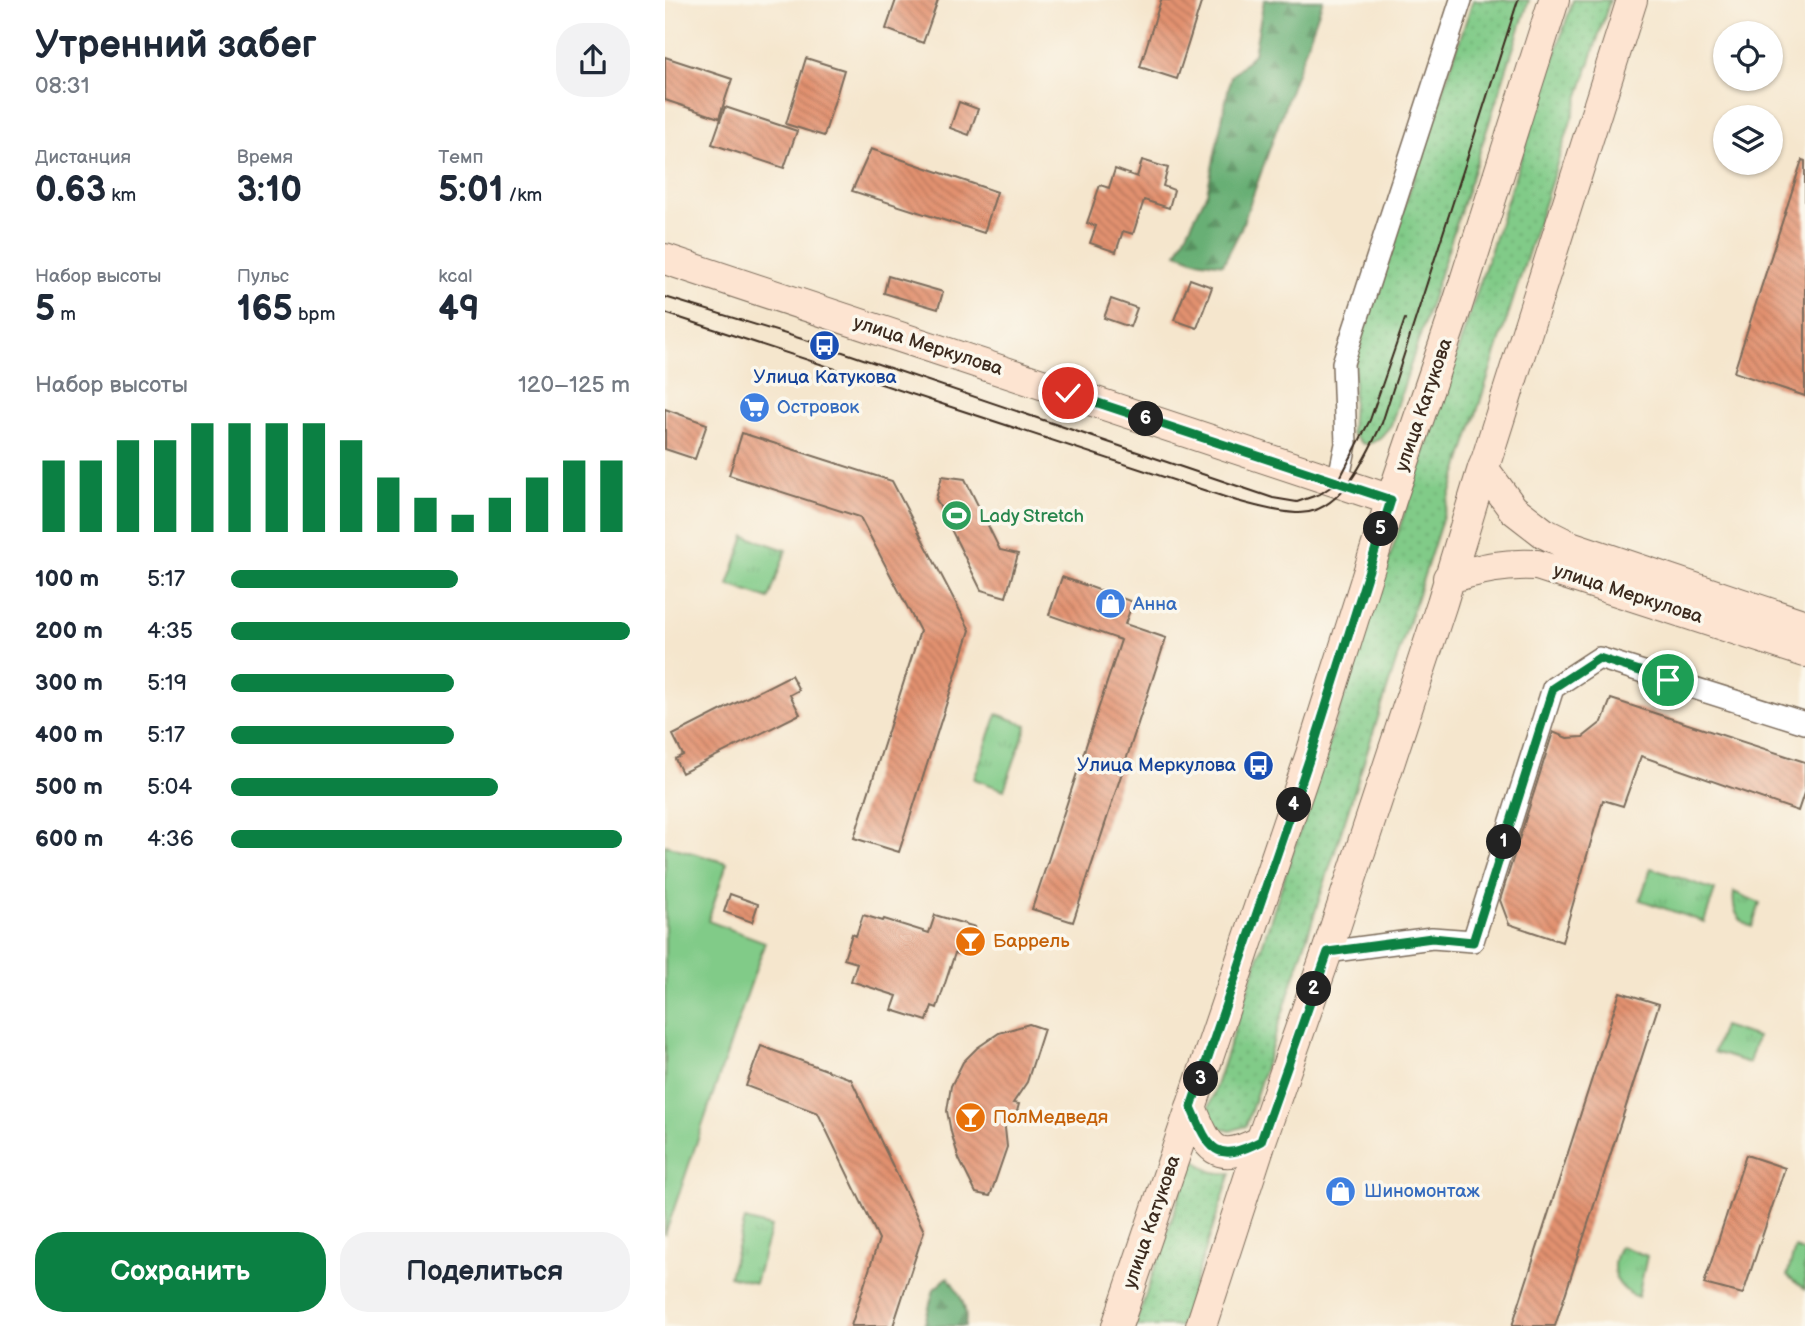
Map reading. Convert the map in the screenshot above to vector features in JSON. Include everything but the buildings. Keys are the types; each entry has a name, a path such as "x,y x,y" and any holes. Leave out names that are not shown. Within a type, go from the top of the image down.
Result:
{"main road":[{"name":"улица Катукова","path":"1117,1326 1295,803 1555,0"},
{"path":"1201,1326 1261,1141 1328,952 1442,603 1632,0"},
{"name":"улица Меркулова","path":"665,259 1391,500"},
{"name":"улица Меркулова","path":"1483,468 1513,509 1544,533 1570,546 1805,625"},
{"name":"улица Меркулова","path":"1448,578 1511,564 1537,565 1805,652"},
{"path":"1191,1107 1212,1147 1227,1154 1242,1151 1261,1141"}],"street":[{"path":"1338,482 1346,444 1343,363 1461,0"},
{"path":"1328,952 1432,938 1473,942 1553,688 1599,658 1805,723"}],"green space":[{"path":"1264,0 1323,0 1240,231 1223,264 1195,260 1177,253 1207,193 1231,76 1254,54"},
{"path":"1473,0 1529,0 1391,425 1376,441 1363,444 1351,433 1356,352"},
{"path":"1573,0 1610,0 1246,1126 1230,1131 1215,1125 1208,1110"},
{"path":"745,536 786,550 769,599 728,585"},
{"path":"997,714 1027,725 1004,790 974,779"},
{"path":"665,845 727,863 708,921 765,942 665,1235"},
{"path":"1651,868 1715,890 1704,922 1640,900"},
{"path":"1734,892 1760,903 1752,927 1736,913"},
{"path":"1723,1026 1757,1037 1749,1063 1714,1052"},
{"path":"1193,1157 1210,1171 1231,1173 1180,1326 1135,1326"},
{"path":"745,1220 771,1227 755,1283 729,1276"},
{"path":"1620,1246 1647,1256 1638,1297 1623,1288 1615,1276 1614,1262"},
{"path":"1795,1248 1805,1252 1805,1289 1787,1276"},
{"path":"948,1277 964,1306 965,1326 924,1326 934,1289"}],"tram line":[{"path":"665,313 1237,501 1266,509 1296,513 1312,511 1339,495 1360,467 1382,423 1518,0"},
{"path":"665,297 825,346 1273,498 1297,502 1320,494 1338,482 1370,420 1405,319"}],"place":[{"name":"Улица Катукова","path":"825,346"},
{"name":"Островок","path":"754,407"},
{"name":"Lady Stretch","path":"956,516"},
{"name":"Анна","path":"1110,604"},
{"name":"Улица Меркулова","path":"1259,765"},
{"name":"Баррель","path":"970,941"},
{"name":"ПолМедведя","path":"970,1117"},
{"name":"Шиномонтаж","path":"1341,1191"}],"route":[{"path":"1068,393 1391,500 1311,754 1191,1107 1212,1147 1227,1154 1242,1151 1261,1141 1328,952 1432,938 1473,942 1553,688 1599,658 1668,680"}]}
